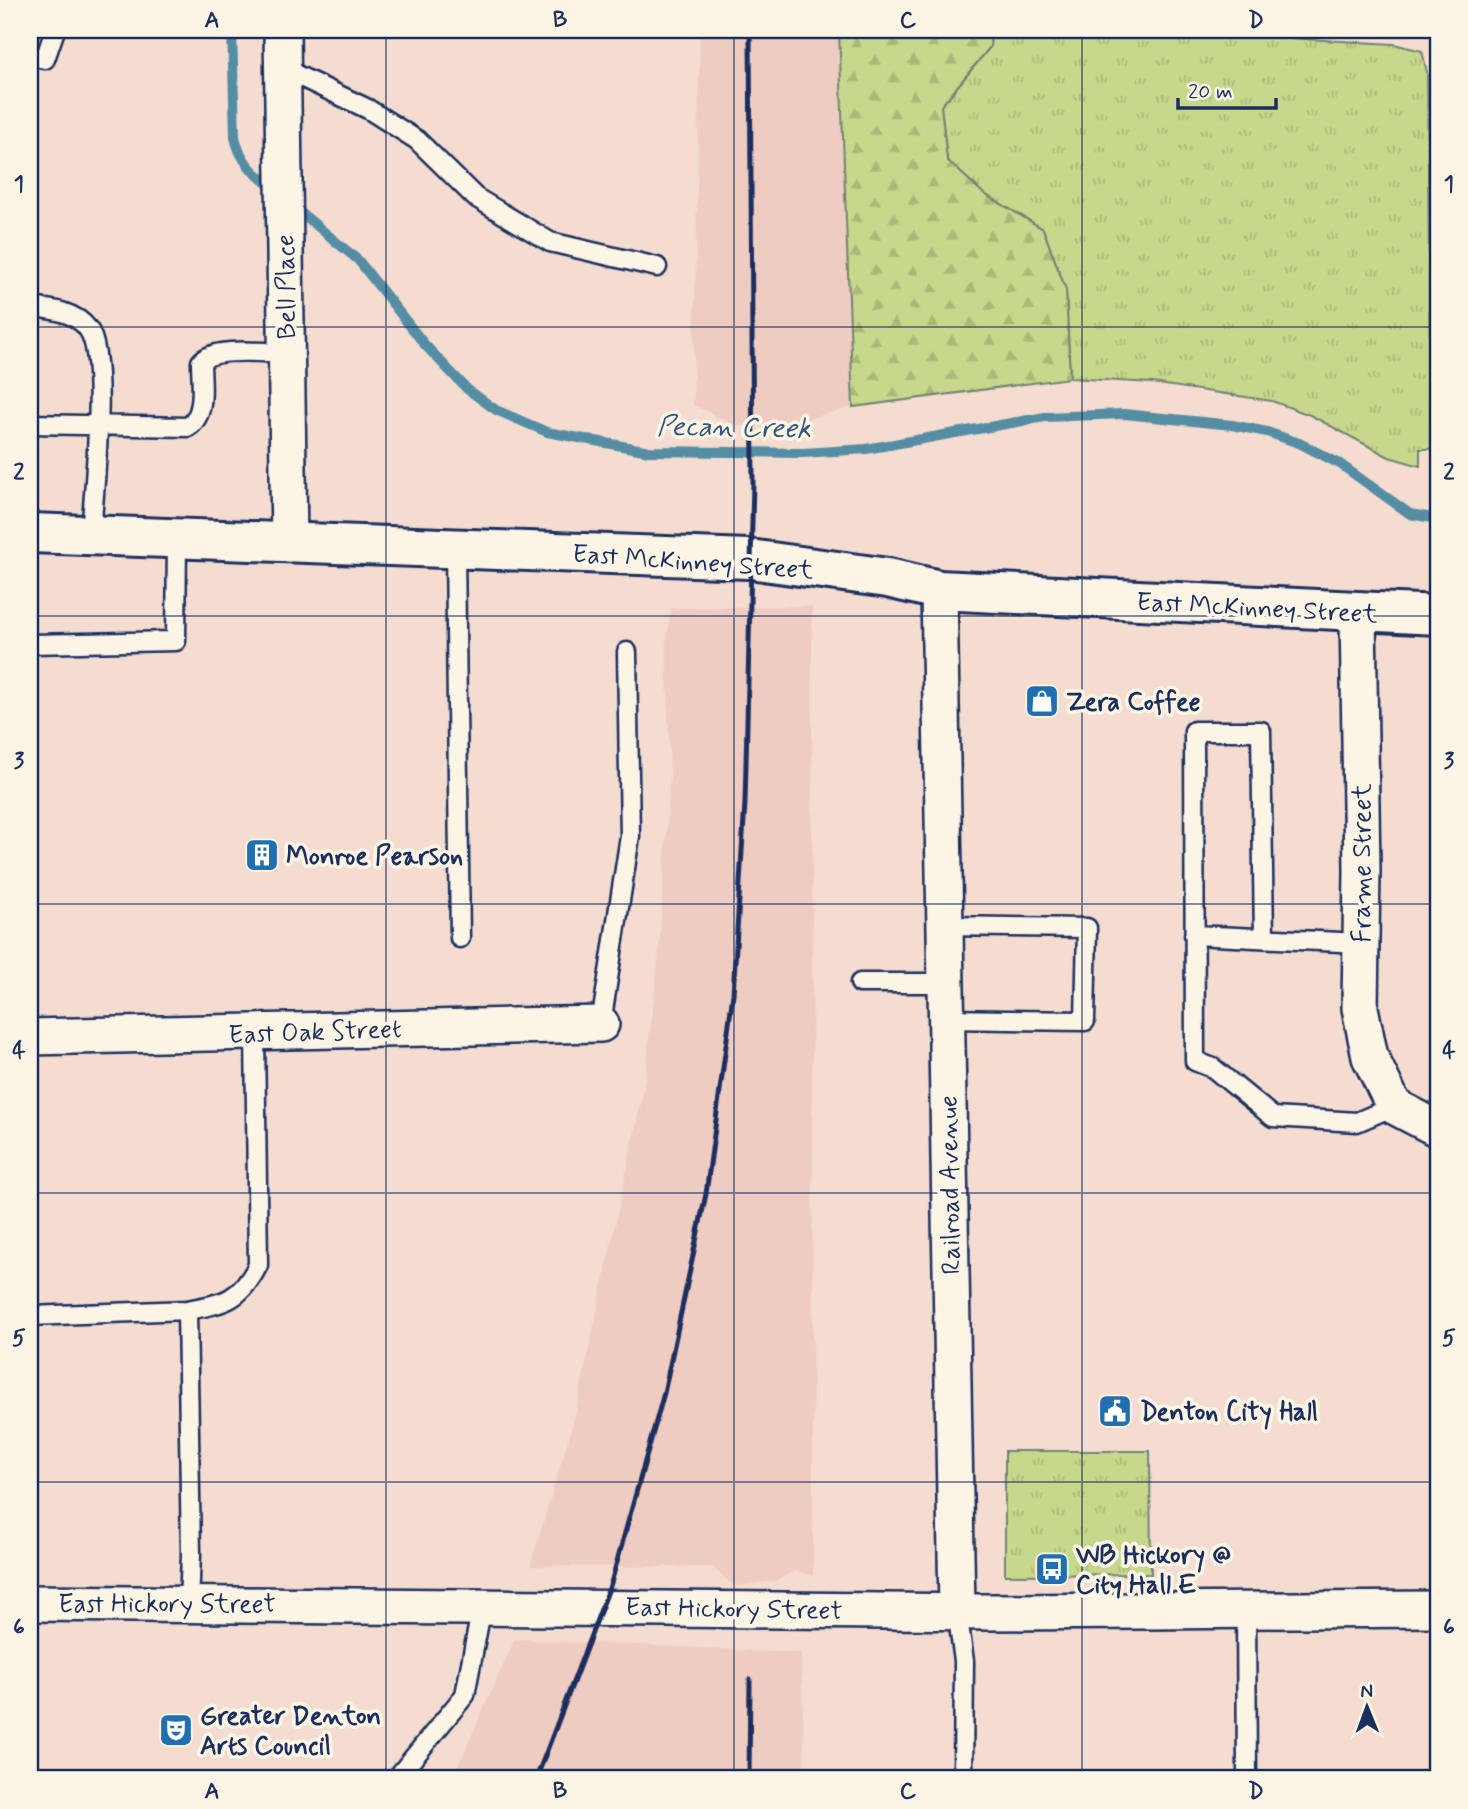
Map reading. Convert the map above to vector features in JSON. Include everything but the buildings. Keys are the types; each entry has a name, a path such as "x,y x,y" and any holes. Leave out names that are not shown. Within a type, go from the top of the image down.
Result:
{"main road":[{"name":"East McKinney Street","path":"30,533 749,559 888,578 939,590 1438,615"}],"street":[{"name":"Bell Place","path":"282,30 289,544"},
{"name":"Railroad Avenue","path":"939,590 957,1611"},
{"name":"Frame Street","path":"1358,613 1360,1008 1370,1057 1394,1106"},
{"name":"East Oak Street","path":"30,1037 601,1024"},
{"path":"1394,1106 1438,1129"},
{"name":"East Hickory Street","path":"30,1602 957,1611 1438,1609"}],"lane":[{"path":"30,56 45,59 55,30"},
{"path":"282,68 368,109 417,140 475,197 550,242 657,267"},
{"path":"30,307 69,315 87,327 94,340 98,358 97,425 91,536"},
{"path":"30,424 188,427 196,422 200,410 201,362 205,357 216,353 286,353"},
{"path":"30,644 176,641 177,540"},
{"path":"455,550 460,938"},
{"path":"601,1024 630,835 627,652"},
{"path":"1264,938 1261,732 1194,731 1195,1060 1213,1068 1273,1117 1357,1122 1394,1106"},
{"path":"945,926 1087,928 1086,1021 946,1019"},
{"path":"1194,935 1361,943"},
{"path":"860,983 946,983"},
{"path":"30,1316 187,1310 225,1303 247,1287 258,1265 255,1033"},
{"path":"187,1310 191,1555 189,1604"},
{"path":"396,1779 465,1695 482,1606"},
{"path":"1246,1610 1247,1779"},
{"name":"Railroad Avenue","path":"957,1611 964,1661 963,1779"}],"shaded area":[{"path":"700,30 839,30 853,407 785,425 738,426 693,405"},
{"path":"812,606 813,1576 795,1571 776,1581 734,1586 712,1567 530,1566 575,1416 644,1087 659,952 670,774 666,641 671,608"},
{"path":"515,1639 801,1653 805,1779 452,1779"}],"green space":[{"path":"839,30 991,30 990,47 941,106 947,160 983,193 1043,229 1066,290 1070,378 853,407"},
{"path":"991,30 1148,30 1394,44 1422,51 1427,72 1431,449 1420,449 1420,466 1389,457 1310,415 1272,401 1152,383 1070,378 1066,290 1043,229 983,193 947,160 941,106 990,47"},
{"path":"1005,1451 1150,1451 1151,1574 1005,1575"}],"waterway":[{"name":"Pecan Creek","path":"232,30 237,146 250,168 276,191"},
{"name":"Pecan Creek","path":"293,206 358,260 425,345 467,389 496,410 547,432 649,451 803,453 866,449 1045,417 1124,414 1232,425 1267,432 1299,443 1340,464 1410,514 1438,519"}],"railway":[{"path":"536,1779 611,1583 664,1393 706,1194 733,994 745,803 753,482 750,30"},
{"path":"749,1779 750,1679"}],"place":[{"name":"Zera Coffee","path":"1042,701"},
{"name":"Monroe Pearson","path":"262,855"},
{"name":"Denton City Hall","path":"1115,1411"},
{"name":"WB Hickory @ City Hall E","path":"1052,1569"},
{"name":"Greater Denton Arts Council","path":"176,1730"}]}
